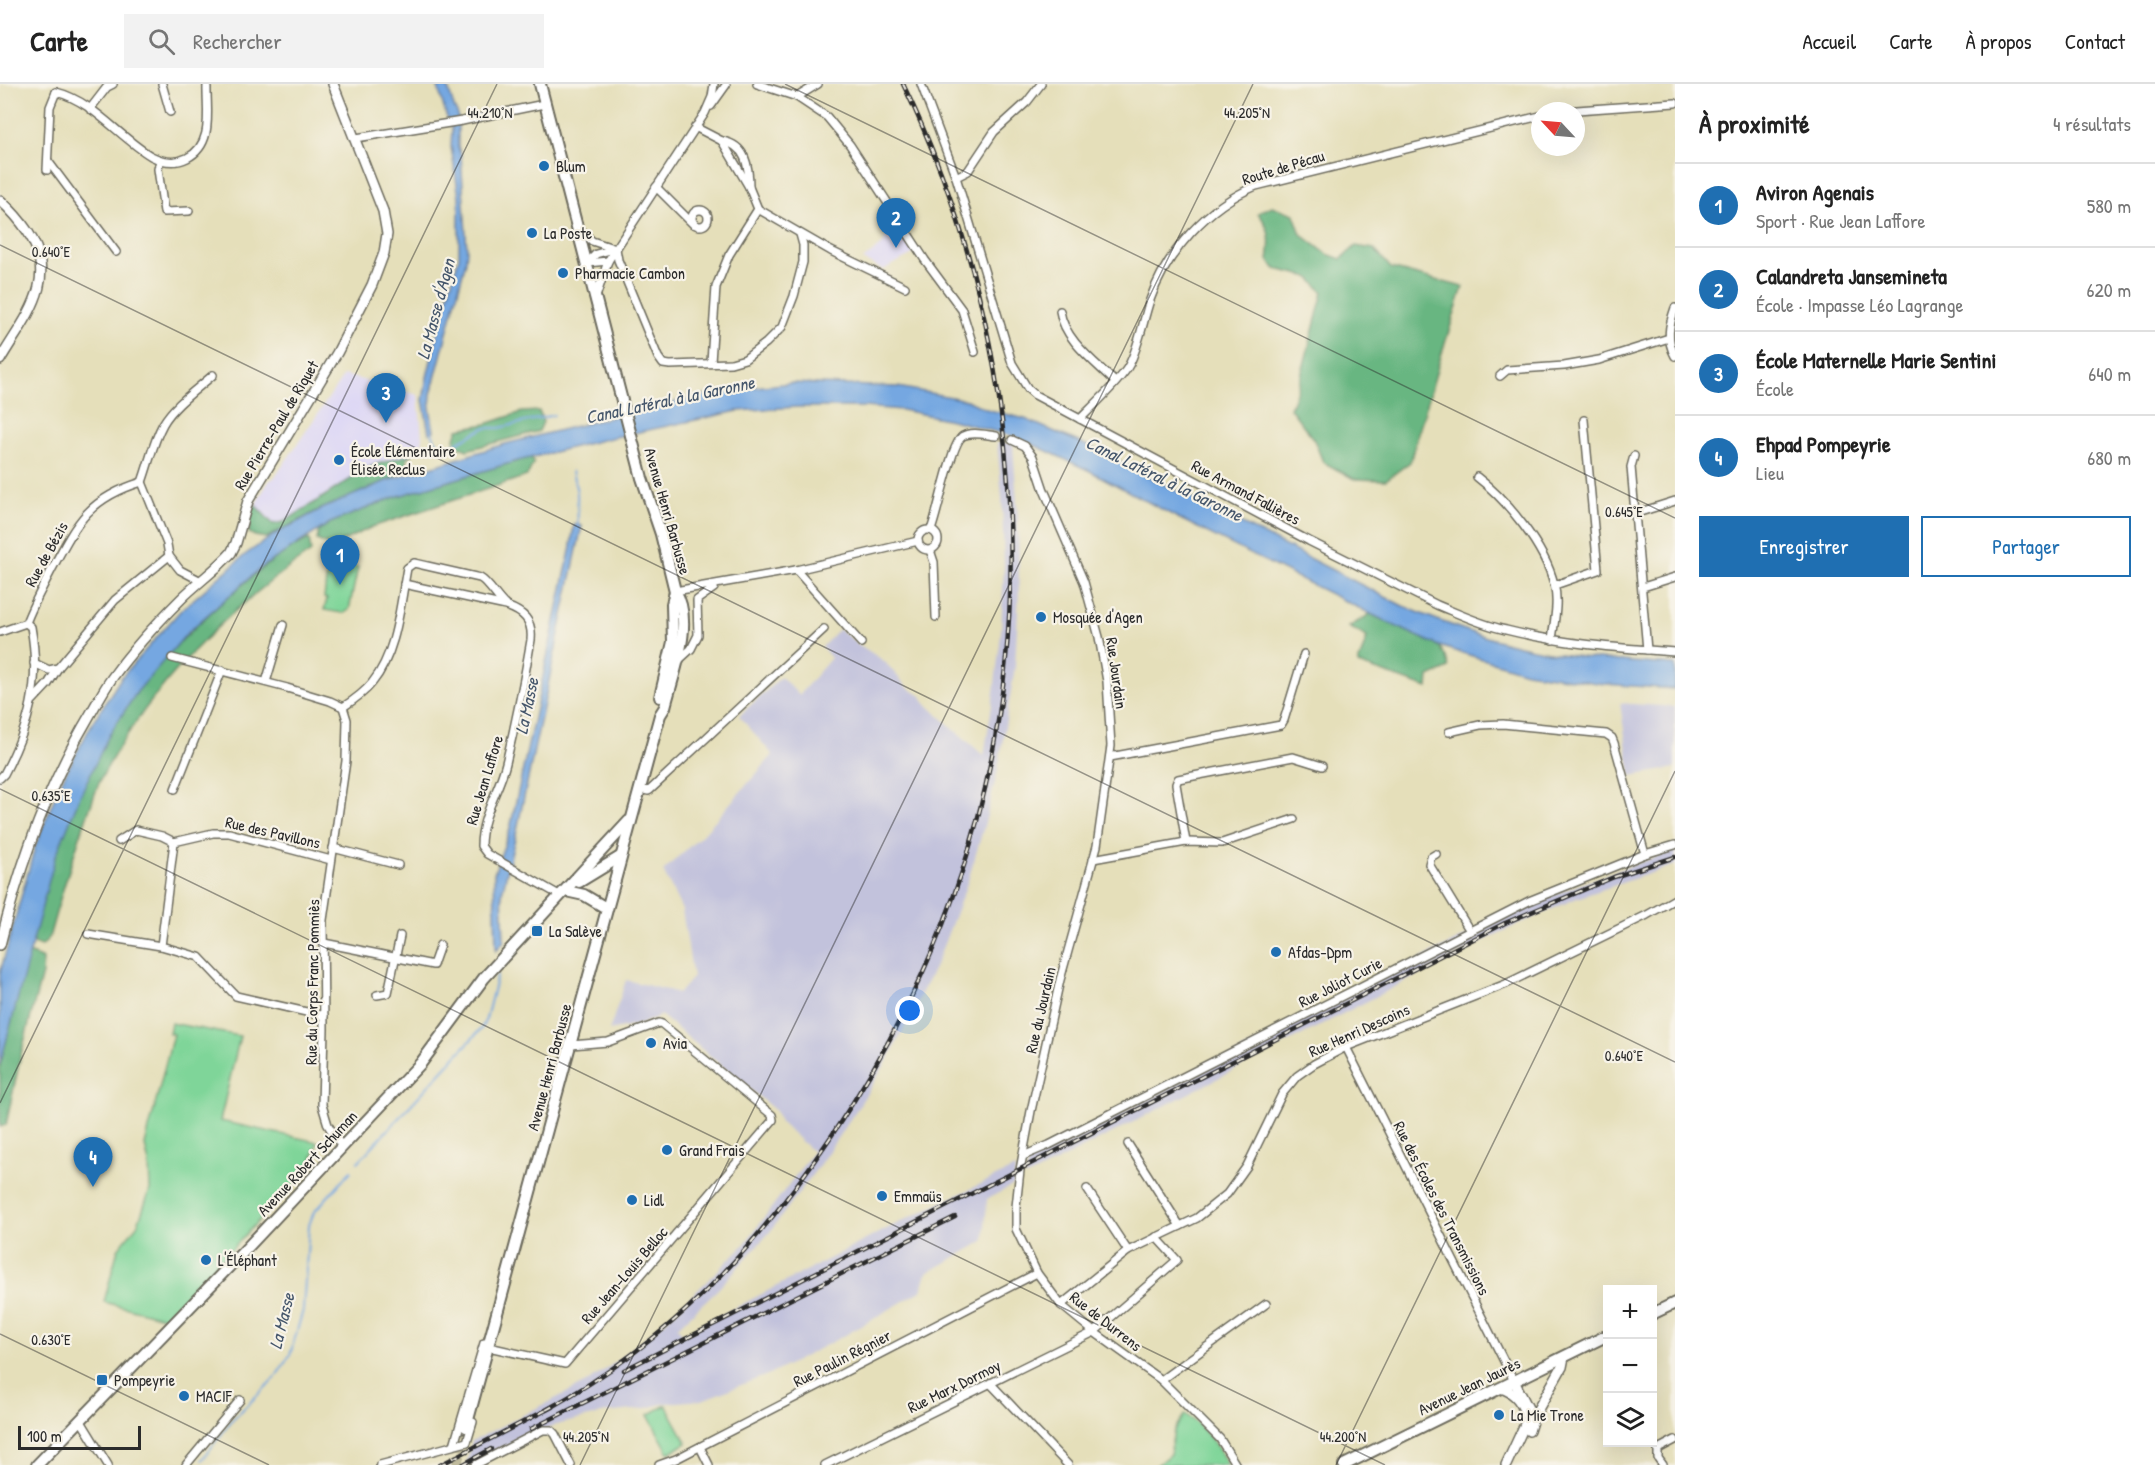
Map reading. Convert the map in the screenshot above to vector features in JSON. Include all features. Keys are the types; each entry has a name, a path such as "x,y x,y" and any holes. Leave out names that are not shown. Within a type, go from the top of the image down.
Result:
{"main road":[{"name":"Avenue Henri Barbusse","path":"466,1427 621,853 660,715 665,706 683,630 679,598 642,478 540,84"},
{"name":"Avenue Henri Barbusse","path":"660,715 659,705 673,642 672,604 675,591"},
{"path":"673,642 677,657"},
{"name":"Avenue Robert Schuman","path":"37,1465 421,1063 484,978 632,818"},
{"path":"602,851 621,853"},
{"name":"Avenue Robert Schuman","path":"565,892 621,853"},
{"path":"565,892 584,895 606,908"},
{"path":"1657,1312 1675,1303"},
{"name":"Avenue Jean Jaurès","path":"1344,1465 1603,1338"},
{"name":"Avenue Robert Schuman","path":"43,1465 55,1448"}],"street":[{"path":"51,84 56,92 69,96 90,109 145,153 160,160 178,162 191,156 200,148 206,134 207,84"},
{"path":"90,109 107,87 113,84"},
{"path":"162,84 170,112"},
{"name":"Rue Pierre-Paul de Riquet","path":"0,945 20,871 39,817 80,732 111,678 147,635 231,553 248,501 327,372 382,262 387,234 383,211 333,84"},
{"path":"705,113 715,84 726,85"},
{"path":"757,84 797,97 827,117 850,145 925,260 962,309 975,352"},
{"path":"797,97 818,84"},
{"name":"Rue Armand Fallières","path":"921,84 956,177 1016,372 1035,395 1310,541 1437,605 1494,627 1577,645 1675,652"},
{"path":"956,177 968,171 994,132 1027,102 1041,84"},
{"path":"596,297 608,261 615,249 695,127 726,85"},
{"path":"46,170 50,107 56,92"},
{"path":"1585,109 1675,103"},
{"path":"356,138 462,121 544,104"},
{"name":"Route de Pécau","path":"1080,419 1129,367 1152,297 1167,266 1186,238 1208,216 1245,190 1388,152 1531,118"},
{"path":"695,127 745,154 749,187"},
{"path":"722,141 749,187 758,209 800,234 905,287"},
{"path":"48,160 116,252"},
{"path":"160,160 158,169 164,212 189,211"},
{"path":"656,187 693,224"},
{"path":"0,200 14,214 34,242 42,264 41,282 33,305 0,360"},
{"path":"711,362 716,287 729,255 758,209"},
{"path":"577,227 592,241 615,249"},
{"path":"615,249 644,325 663,364 731,363 745,359 782,327 794,296 802,262 803,245 800,234"},
{"path":"587,263 596,254 615,249"},
{"path":"587,263 608,261"},
{"path":"1675,308 1668,338 1675,356"},
{"path":"1060,311 1061,318 1075,342 1114,382"},
{"path":"1500,376 1507,370 1564,366 1599,360 1668,338"},
{"path":"201,581 180,570 169,556 167,544 142,482 163,424 172,412 213,375"},
{"path":"1555,585 1598,570 1584,420"},
{"path":"931,530 937,517 953,451 958,441 970,434 996,436"},
{"name":"Rue Jourdain","path":"1012,440 1025,446 1033,457 1044,490 1084,582 1099,637 1109,701 1110,758 1093,859"},
{"path":"1634,456 1632,467 1647,650"},
{"path":"1477,477 1494,490 1518,517 1539,551 1555,585 1557,603 1552,640"},
{"name":"Rue de Bézis","path":"26,623 32,606 80,520 109,495 142,482"},
{"path":"1637,513 1675,501"},
{"path":"931,530 936,533 938,543 930,550 922,548 918,541 921,533 931,530"},
{"path":"675,591 796,570 918,541"},
{"path":"930,550 934,562 936,617"},
{"path":"33,700 115,600 169,556"},
{"name":"Rue Jean Laffore","path":"343,707 372,684 382,668 390,651 407,568 414,563 485,580 506,606"},
{"path":"796,570 861,643"},
{"path":"1642,587 1675,578"},
{"name":"Rue Jean Laffore","path":"404,584 506,606 519,610 525,616 532,632 506,762 483,824 481,846 488,854 516,870 565,892"},
{"path":"674,670 678,660 691,649 698,635 698,600 701,595 720,585"},
{"path":"482,600 490,589"},
{"path":"0,632 26,623 31,627 34,663 33,700 23,735 0,778"},
{"path":"266,682 283,625"},
{"path":"640,789 650,790 825,630"},
{"path":"1110,758 1281,725 1304,654"},
{"path":"172,658 266,682 343,707"},
{"path":"34,663 49,670 58,668"},
{"path":"175,789 222,670"},
{"name":"Rue du Corps Franc Pommiès","path":"342,1147 328,1125 322,1105 323,920 346,761 347,720 343,707"},
{"path":"1449,732 1480,725 1503,724 1606,734 1612,738 1614,743 1645,854"},
{"path":"1186,842 1176,784 1178,779 1293,757 1322,766"},
{"path":"1093,859 1186,842 1222,843 1294,819"},
{"path":"119,841 136,830 162,836 174,842 161,946"},
{"name":"Rue des Pavillons","path":"174,842 213,833 229,833 331,860"},
{"name":"Rue Joliot Curie","path":"1023,1156 1059,1140 1529,901 1645,854 1675,845"},
{"path":"333,848 398,865"},
{"path":"1436,854 1431,857 1429,864 1470,931"},
{"name":"Rue du Jourdain","path":"1020,1170 1060,980 1093,859"},
{"name":"Rue Henri Descoins","path":"1061,1305 1128,1251 1197,1218 1211,1208 1235,1184 1247,1166 1282,1094 1297,1076 1314,1064 1346,1047 1506,984 1675,899"},
{"path":"88,934 161,946 200,957 236,996 324,1016"},
{"path":"377,995 388,993 400,936"},
{"path":"324,943 433,965 440,945"},
{"name":"Rue Jean-Louis Belloc","path":"493,1348 565,1364 773,1120 772,1115 662,1024 608,1042 571,1045"},
{"name":"Rue des Écoles des Transmissions","path":"1346,1047 1514,1381"},
{"path":"1128,1144 1180,1226"},
{"name":"Rue de Durrens","path":"1020,1170 1016,1229 1037,1273 1061,1305 1094,1332 1161,1380 1220,1439 1236,1465"},
{"path":"1087,1190 1128,1251"},
{"name":"Rue Marx Dormoy","path":"825,1465 1094,1332 1177,1260 1156,1237"},
{"name":"Rue Paulin Régnier","path":"659,1465 700,1447 1037,1273"},
{"path":"380,1465 467,1442 504,1307 502,1298 495,1304 454,1445"},
{"path":"1161,1380 1266,1304"},
{"path":"1511,1465 1533,1418 1562,1367 1564,1357"},
{"path":"1514,1381 1533,1418"},
{"path":"990,1383 1068,1465"},
{"path":"1500,1388 1516,1396 1527,1420 1506,1465"},
{"path":"186,1465 240,1400"},
{"path":"81,1421 108,1465"},
{"path":"475,1465 543,1430 551,1430 555,1434 570,1465"},
{"path":"1663,1465 1658,1458 1658,1449 1675,1440"},
{"path":"700,1447 710,1465"}],"shaded area":[{"path":"894,219 916,252 883,270 863,260 883,244"},
{"name":"École Élémentaire Élisée Reclus","path":"344,375 418,395 423,448 412,454 371,466 284,522 273,524 255,505 269,481 275,477"},
{"path":"997,441 1013,444 1018,517 1019,592 1015,667 998,769 968,881 937,962 889,1058 857,1109 769,1233 718,1289 678,1327 683,1335 904,1220 1015,1168 1014,1185 987,1199 984,1241 927,1273 921,1291 775,1372 702,1400 665,1403 643,1409 606,1413 552,1426 466,1465 472,1441 588,1382 666,1321 743,1246 813,1152 780,1122 776,1111 661,1015 641,1024 609,1031 626,980 679,993 693,977 682,910 663,871 704,833 773,755 739,716 781,677 799,695 831,658 822,647 839,629 884,661 907,687 921,696 927,705 984,756 1001,633 1004,565"},
{"path":"1620,703 1675,707 1675,768 1631,776"},
{"path":"1675,850 1675,865 1577,898 1499,933 1025,1178 1028,1161 1426,956 1526,906"}],"green space":[{"path":"1272,206 1294,214 1301,234 1327,254 1341,259 1356,246 1374,249 1391,268 1463,287 1410,462 1386,480 1354,479 1323,462 1314,440 1290,408 1298,388 1323,292 1309,277 1276,269 1268,260 1269,235 1258,213"},
{"path":"539,411 543,422 539,431 467,450 456,445 455,438 458,429 486,424 522,412"},
{"path":"412,454 407,459 408,468 386,481 317,511 266,538 249,533 251,511 255,505 273,524 284,522 371,466"},
{"path":"531,457 534,462 527,476 372,527 337,544 326,544 317,540 319,530 330,523 395,497"},
{"path":"309,539 311,552 250,598 194,650 145,709 124,740 101,778 49,938 42,946 35,944 33,939 48,880 69,818 100,751 137,692 157,667 201,621 265,566 286,551"},
{"path":"329,560 358,567 349,610 342,613 324,610 327,599 324,598"},
{"path":"1370,614 1439,646 1446,657 1449,668 1429,677 1428,688 1358,664 1367,637 1349,627"},
{"path":"29,953 43,959 42,974 21,1054 6,1125 0,1127 0,1065"},
{"path":"171,1023 240,1036 220,1121 318,1142 309,1168 166,1318 104,1302 118,1249 138,1224 150,1190 149,1164 145,1145 173,1034 169,1033"},
{"path":"666,1405 687,1443 669,1453 648,1415"},
{"path":"1185,1414 1210,1437 1228,1465 1157,1465 1170,1454 1174,1430"}],"water":[{"path":"437,84 447,84 458,115 458,147 461,155 467,250 431,394 430,408 434,431 429,433 423,400 440,323 459,257 459,197 451,147 452,129"},
{"path":"792,383 898,387 967,400 986,409 1025,419 1095,449 1419,613 1484,636 1533,649 1586,658 1675,665 1675,689 1604,684 1526,672 1439,646 1178,518 1090,471 1019,438 956,421 902,410 864,407 797,407 738,411 606,439 514,462 395,497 330,523 262,567 188,632 137,692 110,733 80,796 55,858 0,1065 0,973 35,847 60,784 93,722 121,678 180,611 246,554 277,533 319,510 386,481 505,444 644,409 735,389"},
{"path":"574,525 582,526 502,893 504,941 496,951 494,873 510,829"}],"waterway":[{"name":"La Masse d'Agen","path":"431,429 437,442 449,447 484,428 499,428 554,415"},
{"name":"La Masse","path":"572,471 577,492 578,527"},
{"name":"La Masse","path":"358,1162 481,1029 486,1019 497,975"},
{"name":"La Masse","path":"202,1460 232,1420 275,1378 290,1355 303,1310 309,1225 314,1212 351,1171"}],"tunnel":[{"path":"996,436 1012,440"},
{"path":"457,1465 466,1427"}],"railway":[{"path":"546,1410 591,1383 671,1323 740,1255 802,1178 855,1099 898,1023 935,945 965,863 977,821 997,729 1008,635 1010,541 1005,446 991,352 970,260 940,171 903,84"},
{"path":"624,1370 1505,923 1614,877 1675,857"},
{"path":"531,1429 955,1217"},
{"path":"440,1465 552,1407"},
{"path":"462,1465 491,1449"}],"place":[{"name":"Blum","path":"544,166"},
{"name":"La Poste","path":"532,233"},
{"name":"Calandreta Jansemineta","path":"896,248"},
{"name":"Pharmacie Cambon","path":"563,273"},
{"name":"École Maternelle Marie Sentini","path":"386,423"},
{"name":"École Élémentaire Élisée Reclus","path":"339,460"},
{"name":"Aviron Agenais","path":"340,585"},
{"name":"Mosquée d'Agen","path":"1041,617"},
{"name":"La Salève","path":"537,931"},
{"name":"Afdas-Dpm","path":"1276,952"},
{"name":"Avia","path":"651,1043"},
{"name":"Grand Frais","path":"667,1150"},
{"name":"Ehpad Pompeyrie","path":"93,1187"},
{"name":"Emmaüs","path":"882,1196"},
{"name":"Lidl","path":"632,1200"},
{"name":"L'Éléphant","path":"206,1260"},
{"name":"Pompeyrie","path":"102,1380"},
{"name":"MACIF","path":"184,1396"},
{"name":"La Mie Trone","path":"1499,1415"}],"water label":[{"name":"Canal Latéral à la Garonne","path":"670,400"},
{"name":"Canal Latéral à la Garonne","path":"1164,479"}]}
